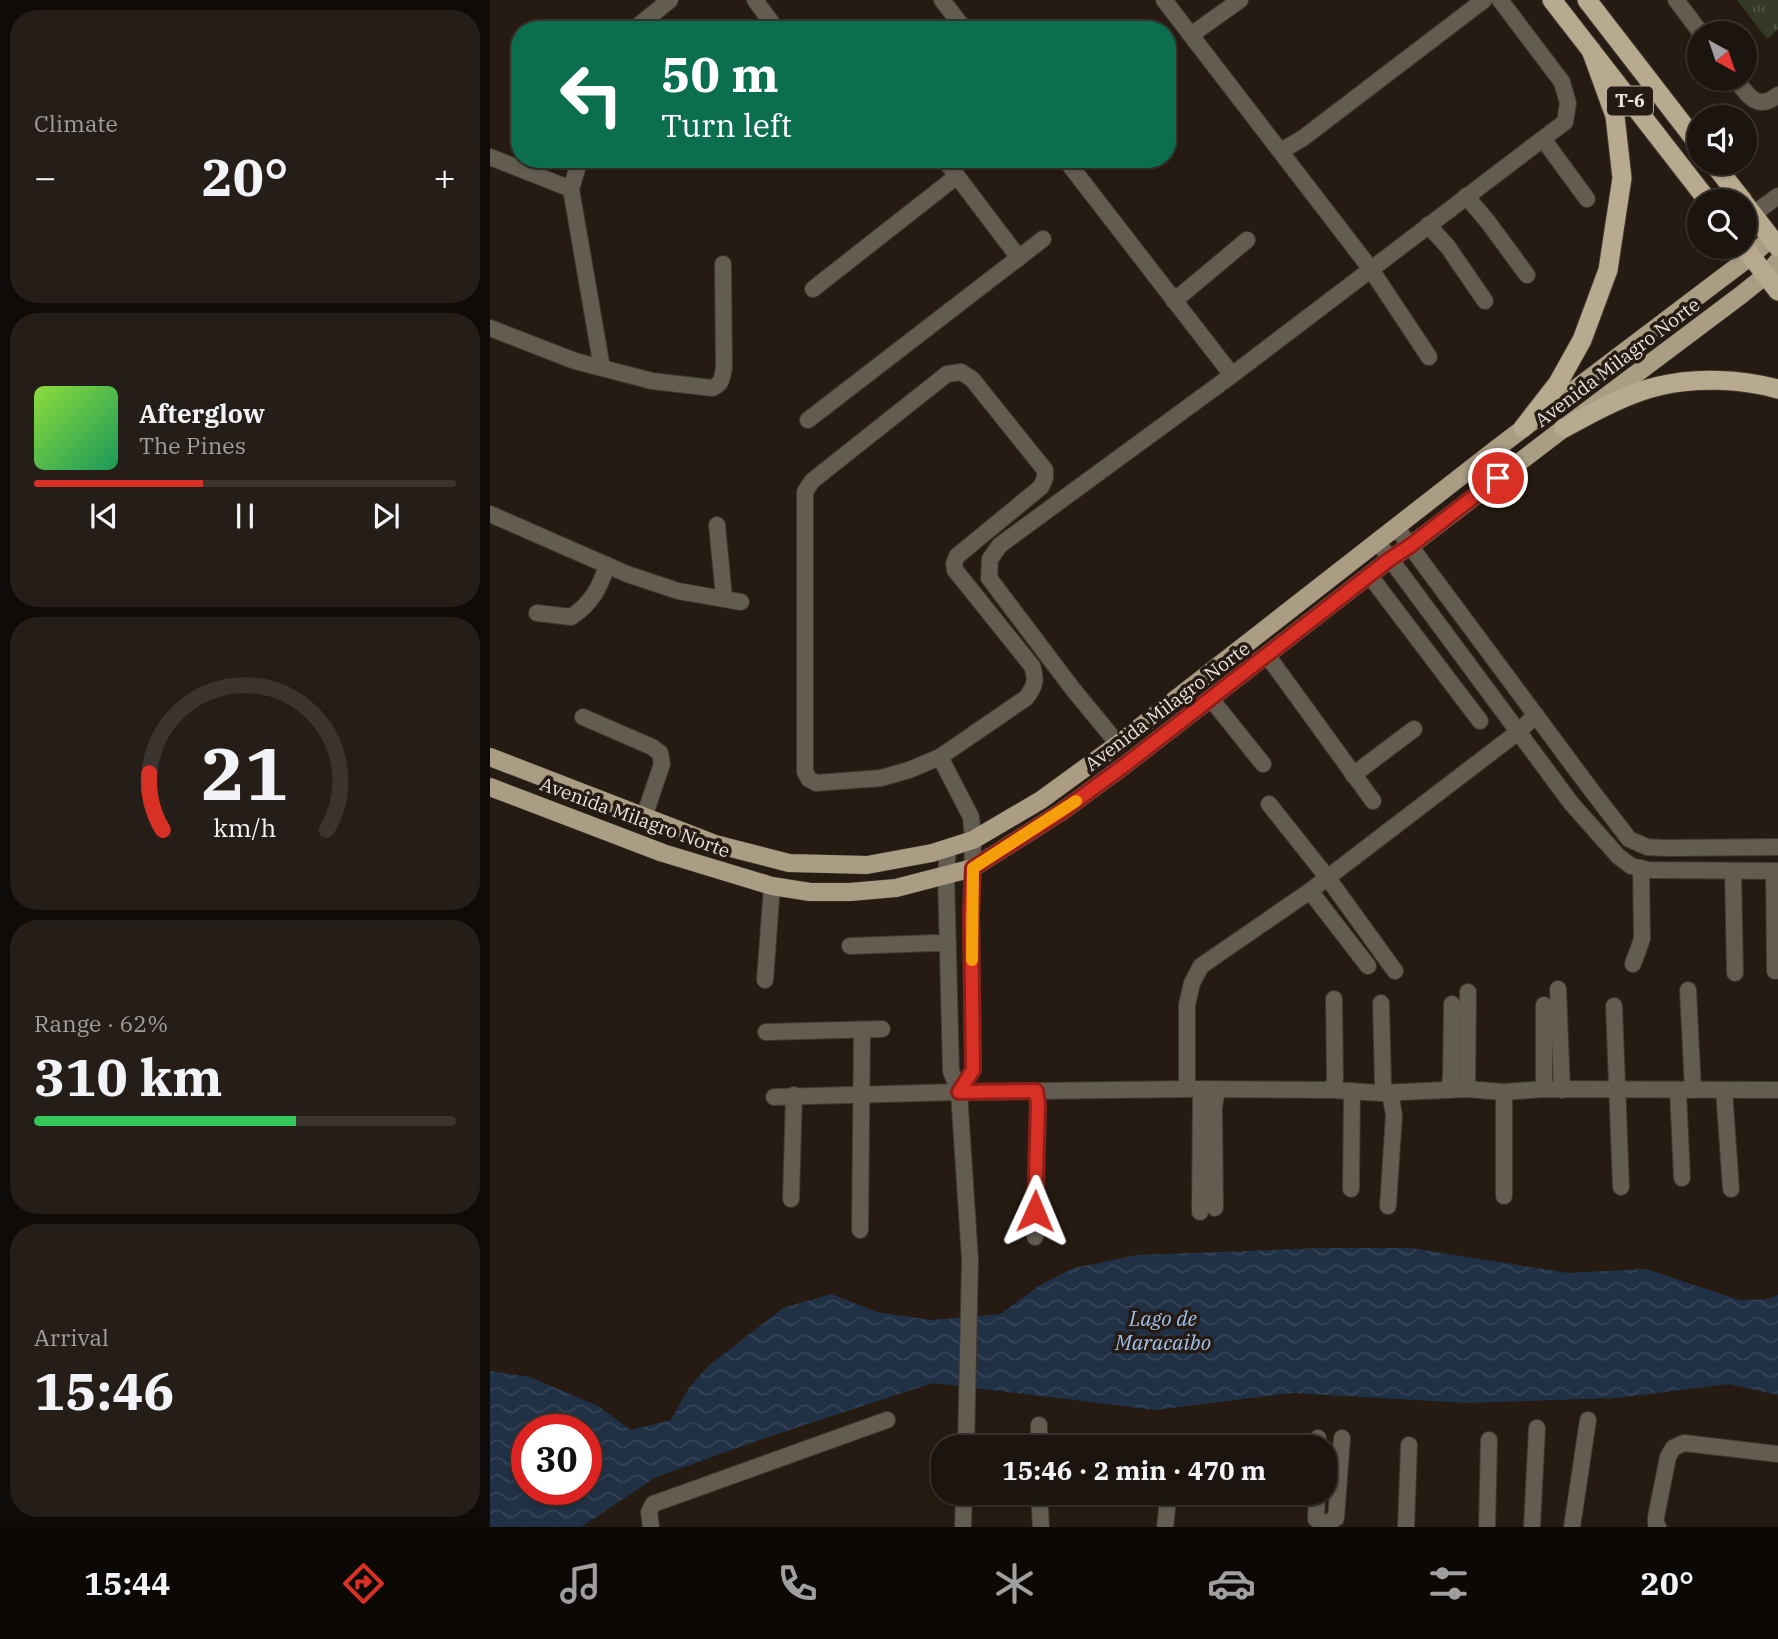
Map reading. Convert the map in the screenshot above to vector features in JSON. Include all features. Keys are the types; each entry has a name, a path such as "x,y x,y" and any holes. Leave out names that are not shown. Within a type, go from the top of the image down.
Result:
{"highway":[{"name":"T-6","path":"1552,0 1699,189"},
{"name":"T-6","path":"1587,0 1687,129"},
{"path":"1523,429 1558,383 1582,340 1608,270 1622,178 1615,116 1591,50"},
{"path":"1757,223 1775,243"},
{"path":"1757,258 1772,268 1778,291"},
{"path":"1564,428 1618,400 1659,386 1706,380 1757,383 1778,389"}],"main road":[{"name":"Avenida Milagro Norte","path":"1757,248 1775,243"},
{"name":"Avenida Milagro Norte","path":"490,757 715,844 789,863 867,866 932,853 973,840 1041,800 1118,744 1737,259"},
{"name":"Avenida Milagro Norte","path":"490,787 663,853 772,886 810,892 896,888 973,868 1061,812 1125,765 1390,559 1741,295 1772,268"}],"street":[{"path":"643,21 670,0"},
{"path":"755,0 770,21"},
{"path":"942,0 958,21"},
{"path":"1164,0 1370,268 1429,357"},
{"path":"1191,35 1240,0"},
{"path":"1281,151 1303,138 1484,0"},
{"path":"1118,744 989,578 990,559 1000,545 1231,375 1565,121 1568,103 1562,82 1500,0"},
{"path":"1676,0 1692,21"},
{"path":"1745,91 1751,99 1761,102 1771,101 1778,95"},
{"path":"1543,139 1587,199"},
{"path":"490,157 511,165"},
{"path":"518,168 571,189"},
{"path":"577,168 571,189 602,368"},
{"path":"951,168 1019,258"},
{"path":"1072,168 1231,375"},
{"path":"813,289 957,176"},
{"path":"1466,196 1527,275"},
{"path":"1757,206 1778,197"},
{"path":"1428,225 1448,247 1485,301"},
{"path":"808,419 1043,239"},
{"path":"1174,301 1247,240"},
{"path":"490,328 575,361 652,381 712,388 718,386 721,381 723,368 723,264"},
{"path":"961,372 972,379 1045,470 1041,487 957,556 954,564 1032,666 1036,678 1034,688 1026,698 940,757 881,778 816,783 809,779 805,772 805,492 812,481 947,374 961,372"},
{"path":"490,514 628,574 678,590 741,602"},
{"path":"717,525 724,597"},
{"path":"1396,527 1629,839 1647,847 1665,848 1778,847"},
{"path":"1377,541 1571,803 1618,856 1631,866 1649,870 1776,871 1773,885 1775,971"},
{"path":"537,613 571,617 585,608 602,581 607,565"},
{"path":"1370,576 1480,721"},
{"path":"1403,619 1422,602"},
{"path":"1267,655 1373,802"},
{"path":"1210,699 1264,764"},
{"path":"1208,1210 1202,1089 1186,1005 1192,983 1201,966 1311,891 1518,732 1536,715"},
{"path":"583,717 652,747 660,754 662,764 645,817"},
{"path":"1353,775 1414,729"},
{"path":"940,757 971,817 973,840 973,1070 959,1092"},
{"path":"1269,804 1327,877 1395,971"},
{"path":"948,848 946,875 951,1071 959,1092 970,1260 966,1435"},
{"path":"1633,964 1642,939 1641,868"},
{"path":"1733,871 1735,972"},
{"path":"765,980 772,886"},
{"path":"1311,891 1368,966"},
{"path":"850,946 948,944"},
{"path":"1558,989 1562,1090"},
{"path":"1682,1178 1688,990"},
{"path":"1468,992 1468,1090"},
{"path":"1333,1090 1334,999"},
{"path":"1381,1003 1383,1084 1394,1115 1388,1206"},
{"path":"1449,1090 1452,1004"},
{"path":"1544,1005 1544,1089"},
{"path":"1614,1006 1621,1187"},
{"path":"860,1230 862,1030"},
{"path":"766,1032 882,1030"},
{"path":"774,1097 1202,1089 1385,1093 1544,1089 1778,1090"},
{"path":"1724,1090 1731,1189"},
{"path":"1035,1237 1036,1091"},
{"path":"1351,1189 1352,1091"},
{"path":"1504,1092 1504,1196"},
{"path":"791,1199 794,1095"},
{"path":"1572,1527 1588,1419"},
{"path":"651,1527 649,1512 653,1504 887,1420"},
{"path":"1039,1425 1039,1435"},
{"path":"1532,1527 1537,1428"},
{"path":"1317,1505 1316,1519 1326,1526 1336,1518 1342,1438"},
{"path":"1488,1527 1489,1440"},
{"path":"1658,1527 1656,1517 1668,1457 1673,1448 1684,1443 1778,1454"},
{"path":"1406,1527 1409,1446"},
{"path":"963,1527 964,1505"},
{"path":"1040,1505 1041,1527"},
{"path":"1165,1527 1167,1505"}],"green space":[{"path":"1737,0 1778,0 1778,29 1767,39 1757,26 1757,21 1753,21"}],"water":[{"name":"Lago de Maracaibo","path":"1323,1248 1411,1248 1568,1273 1646,1269 1739,1300 1768,1299 1778,1295 1778,1395 1728,1384 1618,1398 1467,1403 1292,1393 1155,1410 933,1383 656,1477 581,1527 490,1527 490,1371 530,1377 598,1406 631,1430 671,1420 689,1388 708,1366 783,1308 831,1294 877,1312 931,1320 1000,1314 1040,1285 1074,1268 1136,1255"}],"slow traffic":[{"path":"972,960 973,868 1076,801"}],"route":[{"path":"1035,1211 1038,1104 1036,1091 959,1092 973,1070 973,868 1061,812 1125,765 1498,478"}]}
